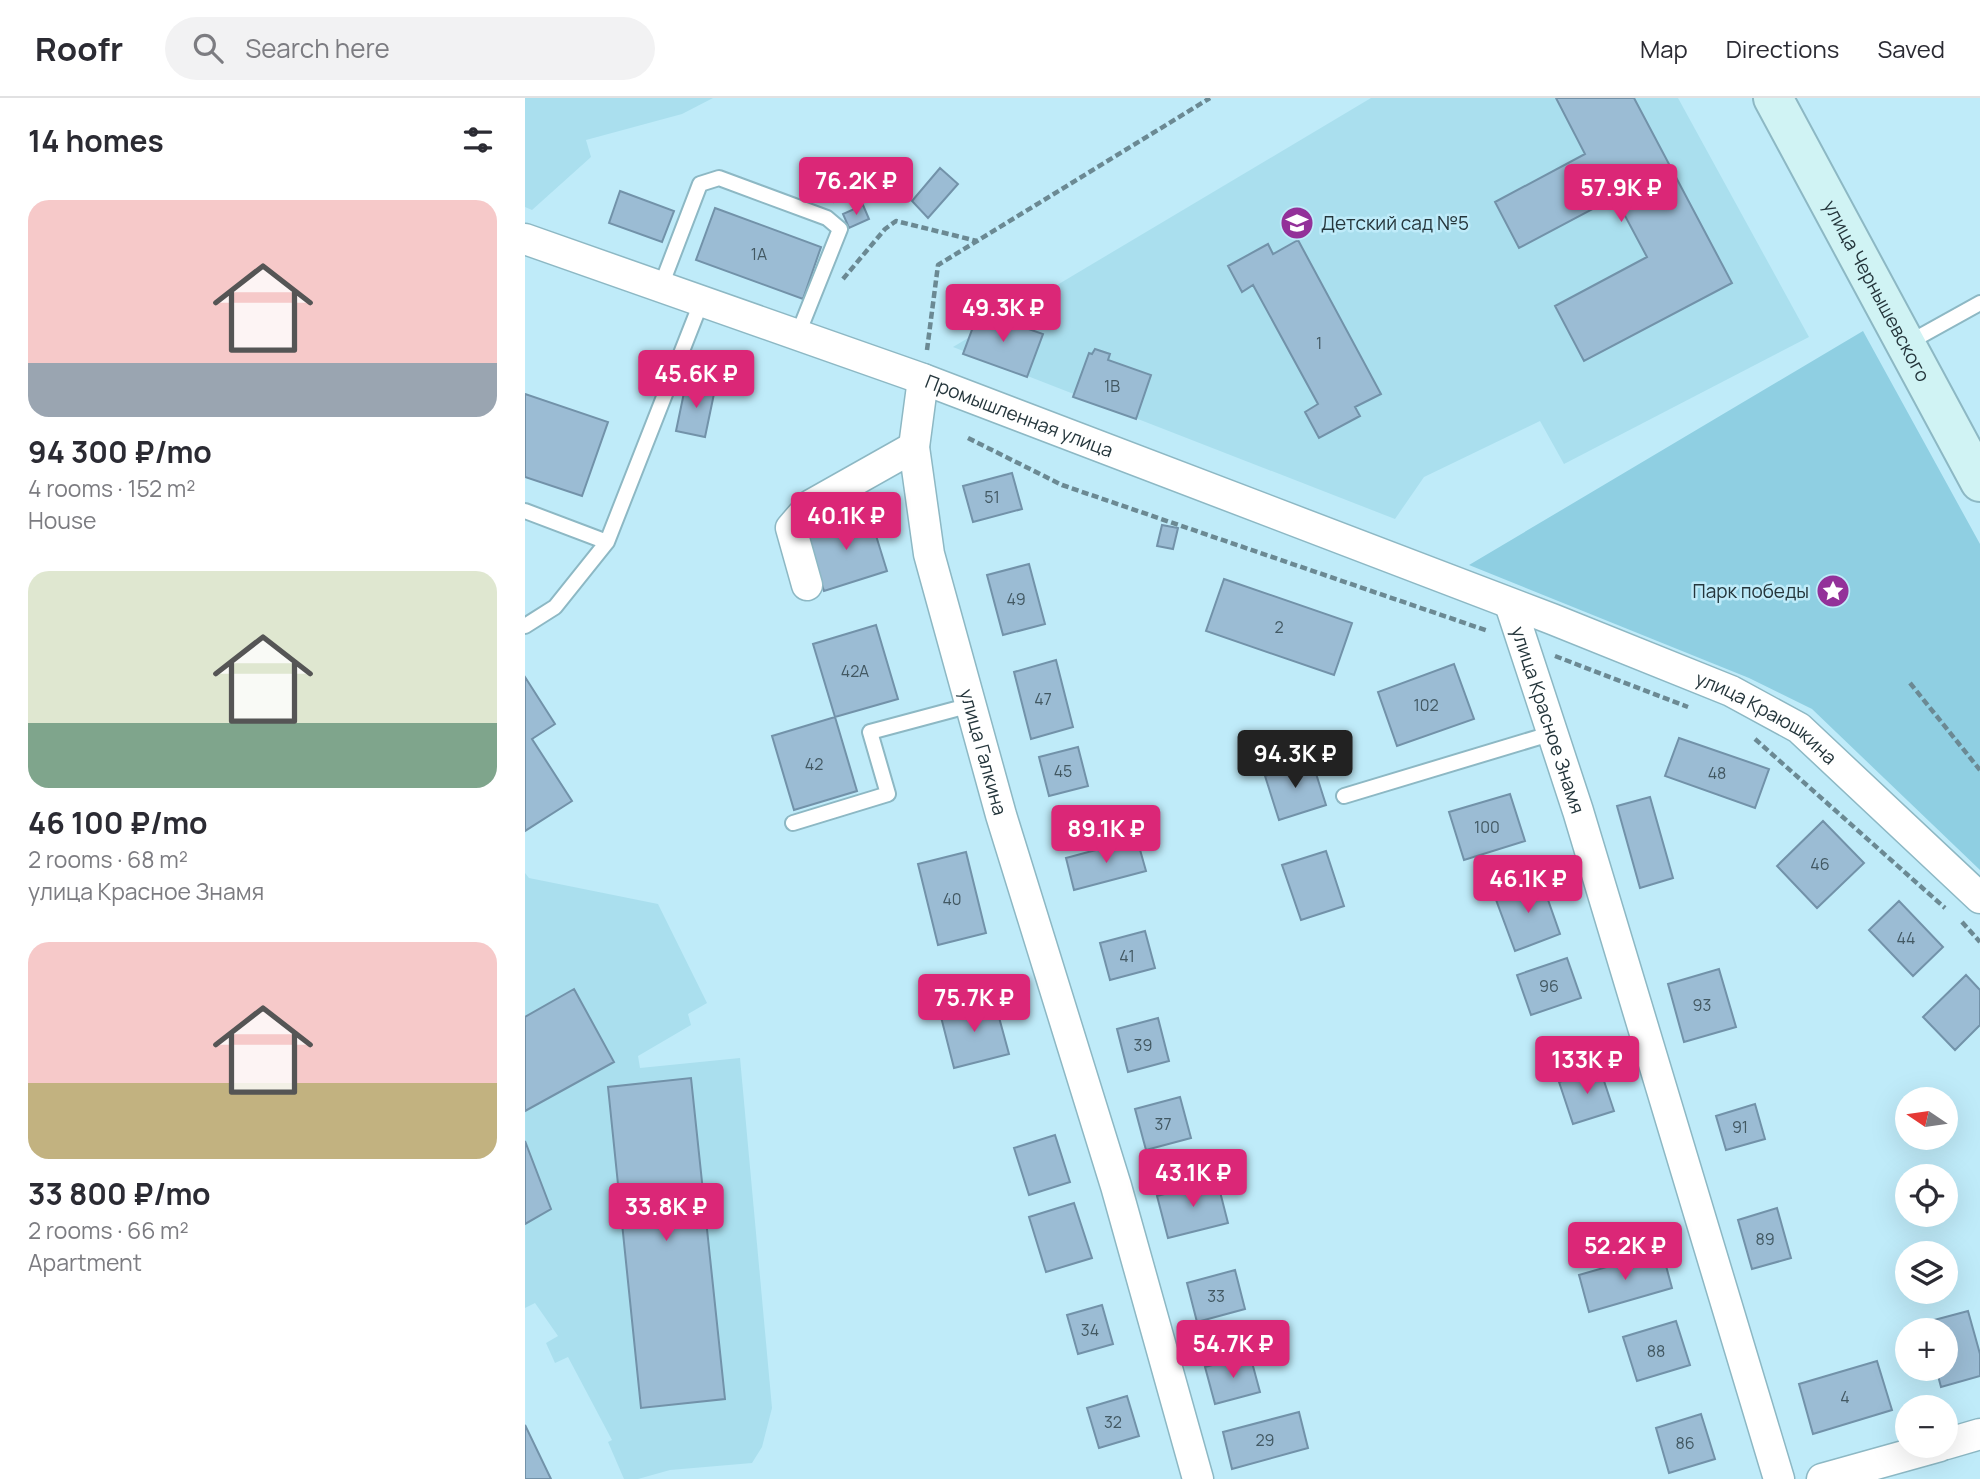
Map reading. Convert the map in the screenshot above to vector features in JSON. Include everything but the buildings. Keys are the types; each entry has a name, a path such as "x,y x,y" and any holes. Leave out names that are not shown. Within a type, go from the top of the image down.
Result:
{"main road":[{"name":"улица Чернышевского","path":"1773,98 1980,482"}],"street":[{"name":"Промышленная улица","path":"525,239 702,300 803,322 923,379 1510,604"},
{"name":"улица Галкина","path":"923,379 914,447 929,554 1001,815 1116,1186 1198,1479"},
{"path":"807,585 791,528 811,505 914,447"},
{"name":"улица Красное Знамя","path":"1510,604 1553,733 1779,1479"},
{"name":"улица Краюшкина","path":"1510,604 1731,691 1799,728 1980,898"},
{"path":"1958,1440 1980,1434"},
{"path":"1822,1479 1897,1458"}],"lane":[{"path":"661,286 700,184 719,177 827,218 840,229 803,322"},
{"path":"525,626 555,607 607,542 702,300"},
{"path":"1904,345 1980,303"},
{"path":"525,511 607,542"},
{"path":"793,823 888,794 870,732 971,705"},
{"path":"1344,796 1553,733"}],"path":[{"path":"923,379 938,265 1210,98"},
{"path":"803,322 885,229 896,221 978,241"},
{"path":"1910,683 1980,770"}],"shaded area":[{"path":"525,98 713,98 682,114 586,140 591,157 532,210 525,207"},
{"path":"1371,98 1678,98 1809,337 1564,464 1540,421 1424,477 1395,519 953,347"},
{"path":"1863,331 1980,544 1980,870 1812,709 1749,678 1469,565"},
{"path":"525,873 529,878 658,904 707,1003 688,1014 691,1025 638,1056 640,1068 740,1058 772,1408 762,1447 752,1463 670,1470 638,1479 624,1479 608,1442 612,1440 568,1357 555,1363 546,1343 558,1336 535,1303 525,1308"}],"place":[{"name":"Детский сад №5","path":"1297,223"},
{"name":"Парк победы","path":"1833,591"}]}
